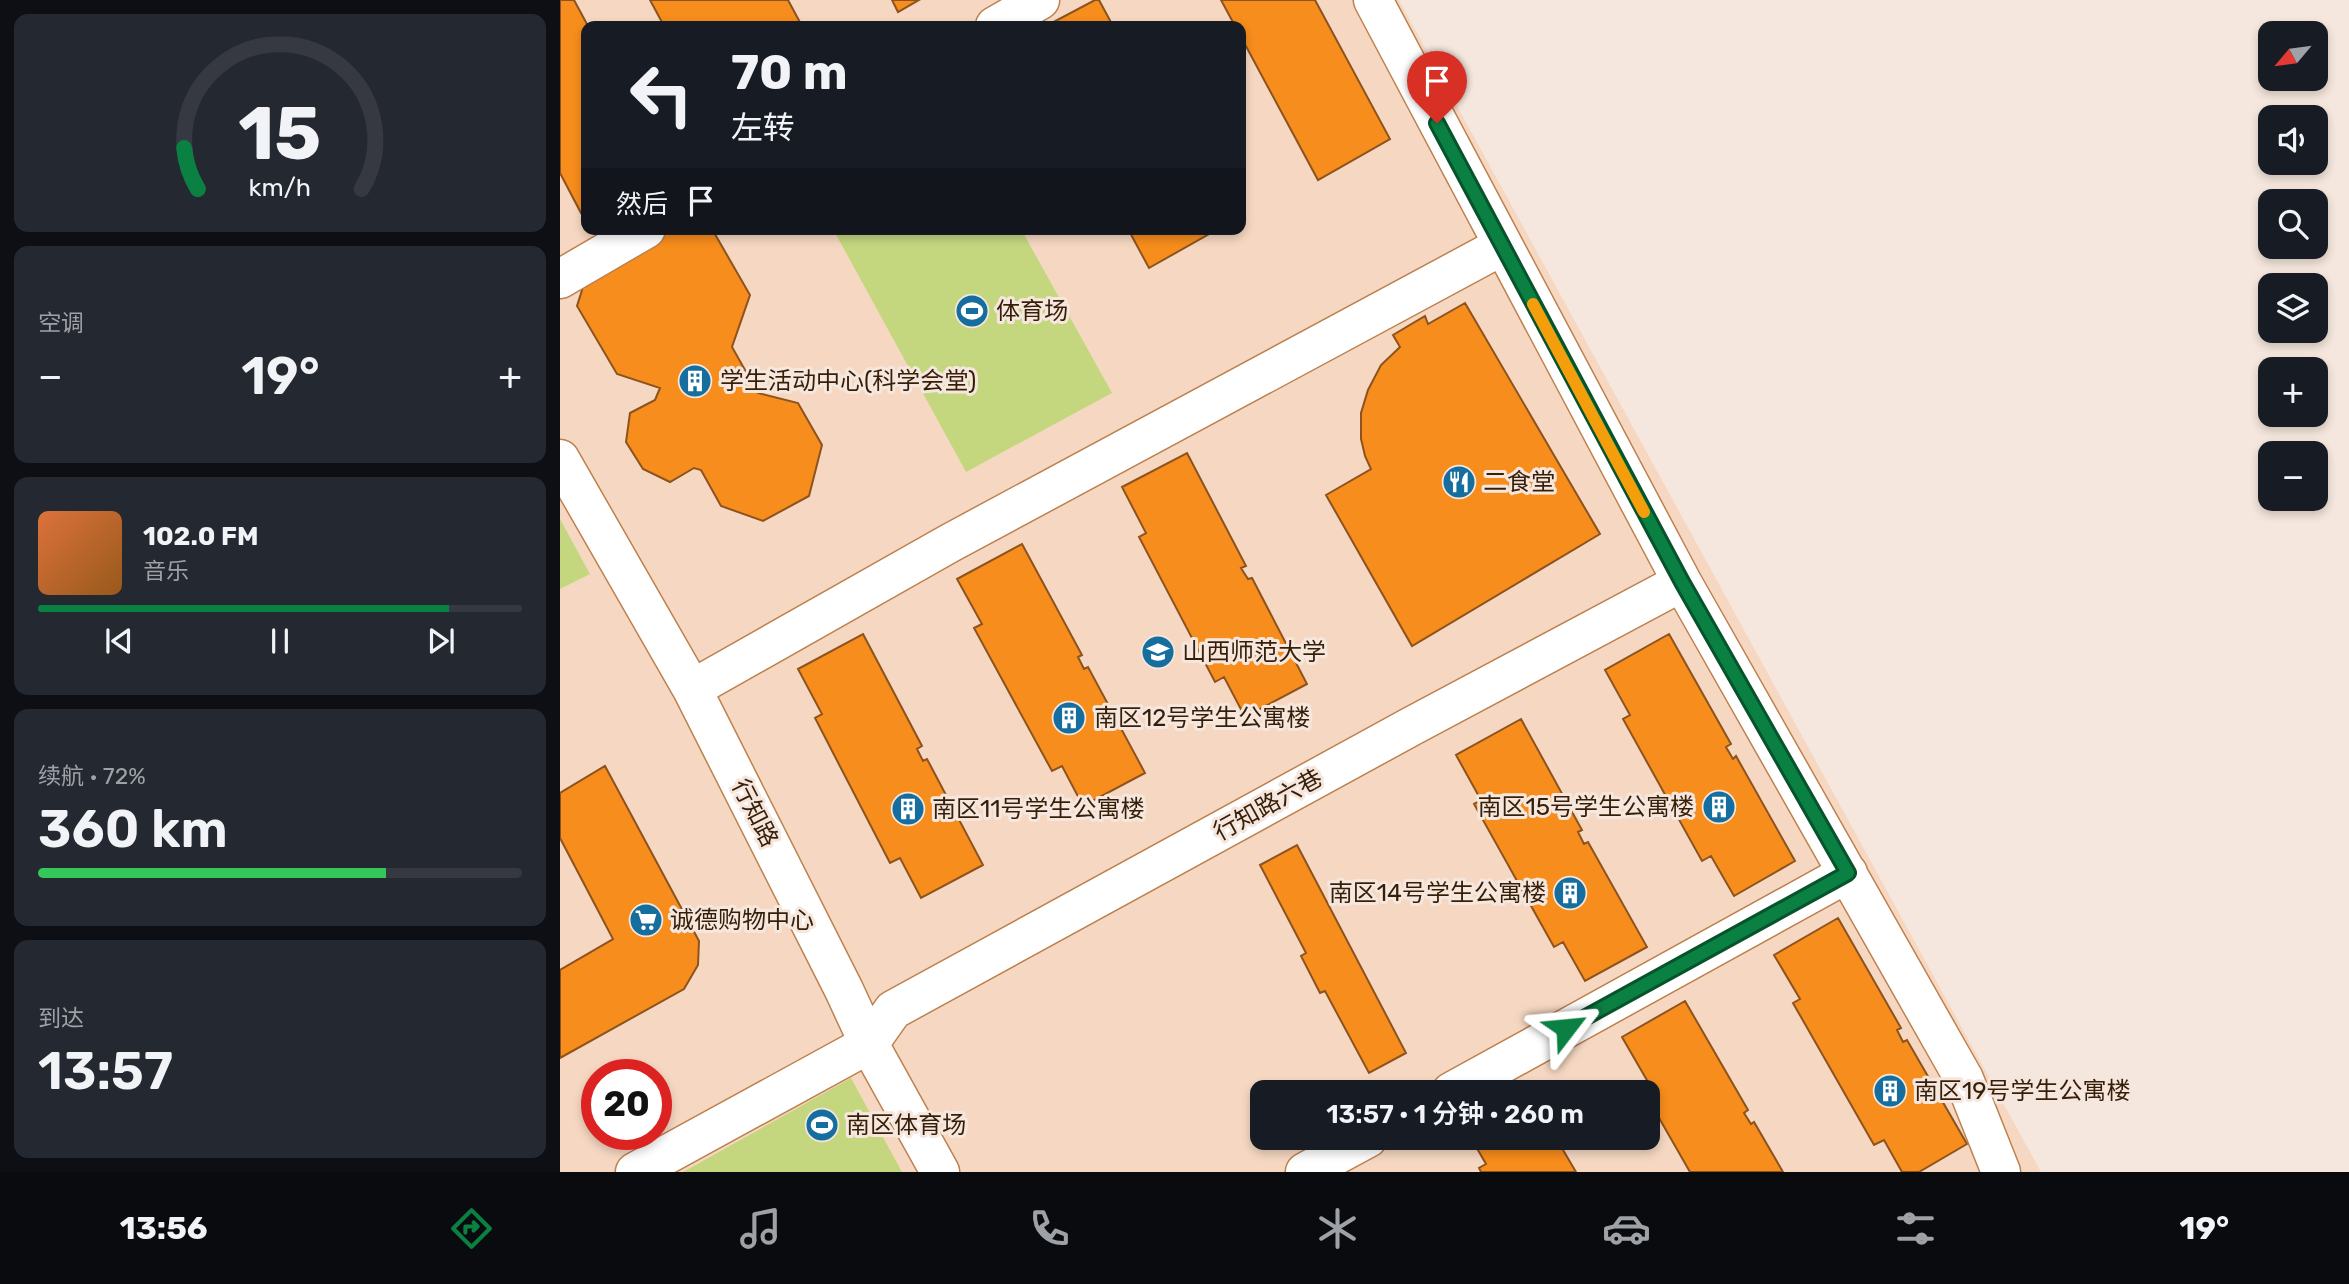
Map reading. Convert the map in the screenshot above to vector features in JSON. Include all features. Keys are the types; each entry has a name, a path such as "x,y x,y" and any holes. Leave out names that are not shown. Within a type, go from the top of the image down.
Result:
{"lane":[{"path":"1004,21 1040,0"},
{"path":"1373,0 1682,582 1964,1079 2001,1172"},
{"path":"560,279 636,235"},
{"path":"692,689 950,543 1502,246"},
{"name":"行知路","path":"560,459 692,689 869,1044 940,1172"},
{"name":"行知路六巷","path":"869,1044 893,1010 1412,726 1682,582"},
{"path":"1473,1080 1848,873"},
{"path":"635,1172 869,1044"},
{"path":"1305,1172 1346,1150"}],"shaded area":[{"name":"山西师范大学","path":"560,0 1399,0 2041,1172 560,1172"}],"green space":[{"name":"体育场","path":"836,235 1024,235 1112,393 966,472"},
{"path":"560,519 590,574 560,589"},
{"name":"南区体育场","path":"851,1078 902,1172 683,1172"}],"building":[{"path":"560,0 574,0 585,21 581,21 581,213 560,173"},
{"path":"650,0 788,0 799,21 661,21"},
{"path":"892,0 919,0 898,12"},
{"path":"1099,0 1110,21 1055,21"},
{"path":"1221,0 1315,0 1390,139 1318,180 1246,46 1246,21 1232,21"},
{"name":"学生活动中心(科学会堂)","path":"615,235 715,235 750,295 732,347 758,393 798,403 822,445 809,496 763,521 721,506 701,470 694,468 670,482 643,469 626,442 630,413 655,400 660,388 617,374 577,306 596,246"},
{"path":"1131,235 1207,235 1149,268"},
{"name":"二食堂","path":"1465,303 1600,534 1412,646 1326,495 1371,469 1361,439 1361,413 1368,390 1381,365 1400,347 1393,335 1425,316 1428,324"},
{"path":"1187,453 1246,566 1241,568 1248,579 1252,578 1307,684 1245,717 1224,677 1215,682 1139,537 1146,533 1122,487"},
{"name":"南区12号学生公寓楼","path":"1022,544 1082,655 1078,657 1084,669 1088,667 1145,773 1083,806 1062,766 1052,771 974,628 982,624 957,579"},
{"name":"南区11号学生公寓楼","path":"863,634 922,746 917,749 923,761 927,759 983,865 921,898 900,858 890,863 815,718 822,714 798,669"},
{"name":"南区15号学生公寓楼","path":"1669,634 1731,744 1726,747 1733,759 1736,756 1795,861 1734,896 1711,856 1702,861 1623,719 1630,715 1605,670"},
{"name":"南区14号学生公寓楼","path":"1521,719 1582,830 1578,832 1584,844 1588,842 1647,947 1585,981 1563,942 1554,947 1474,804 1481,800 1456,755"},
{"name":"诚德购物中心","path":"605,766 699,941 698,965 684,989 560,1058 560,970 613,939 560,838 560,793"},
{"path":"1297,845 1406,1053 1369,1073 1325,991 1320,993 1301,956 1306,953 1260,865"},
{"name":"南区19号学生公寓楼","path":"1838,918 1901,1028 1897,1030 1903,1042 1907,1040 1967,1144 1919,1172 1902,1172 1884,1140 1874,1145 1793,1003 1800,999 1774,955"},
{"path":"1685,1001 1748,1110 1744,1113 1751,1124 1754,1122 1783,1172 1690,1172 1660,1120 1660,1080 1647,1080 1622,1037"},
{"path":"1478,1150 1563,1150 1576,1172 1481,1172 1479,1168 1486,1164"}],"slow traffic":[{"path":"1533,304 1644,512"}],"place":[{"name":"体育场","path":"972,311"},
{"name":"学生活动中心(科学会堂)","path":"695,381"},
{"name":"二食堂","path":"1459,482"},
{"name":"山西师范大学","path":"1158,652"},
{"name":"南区12号学生公寓楼","path":"1069,718"},
{"name":"南区15号学生公寓楼","path":"1719,807"},
{"name":"南区11号学生公寓楼","path":"908,809"},
{"name":"南区14号学生公寓楼","path":"1570,893"},
{"name":"诚德购物中心","path":"646,920"},
{"name":"南区19号学生公寓楼","path":"1890,1091"},
{"name":"南区体育场","path":"822,1125"}],"route":[{"path":"1437,123 1682,582 1848,873 1566,1028"}]}
